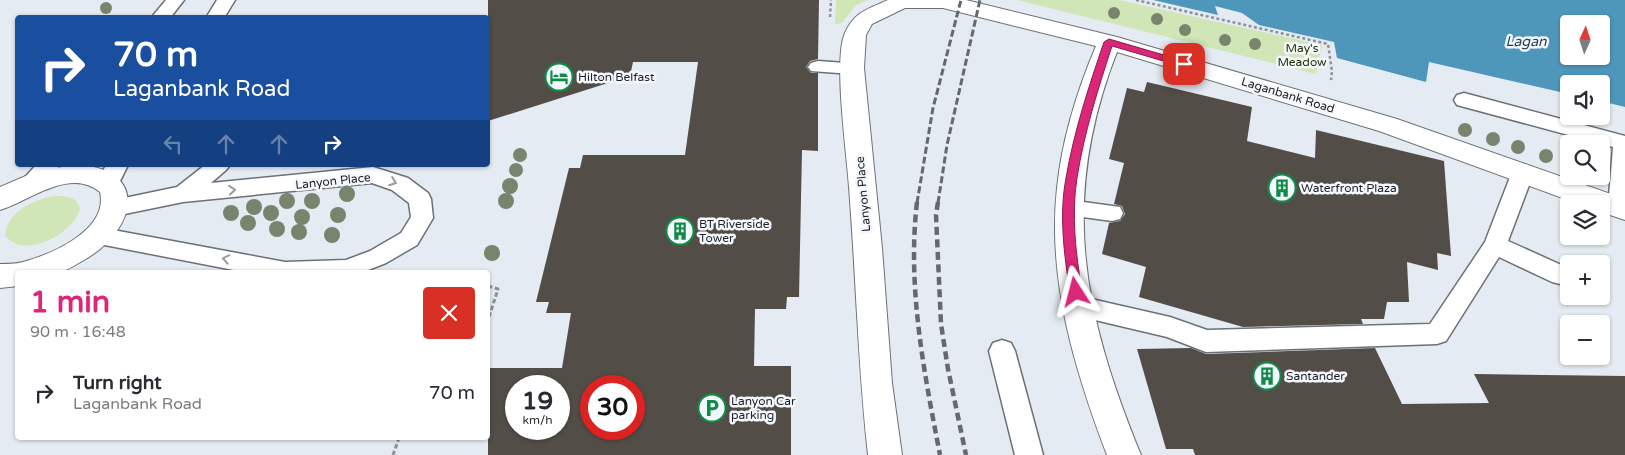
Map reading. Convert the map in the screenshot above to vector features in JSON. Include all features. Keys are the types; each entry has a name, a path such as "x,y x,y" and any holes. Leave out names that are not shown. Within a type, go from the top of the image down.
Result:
{"street":[{"name":"Laganbank Road","path":"944,1 1109,42 1388,124 1622,209"},
{"name":"Lanyon Place","path":"885,455 876,383 868,248 852,68 854,34 863,20 901,2 944,1"},
{"path":"1109,42 1094,86 1077,150 1071,178 1069,208 1072,263 1078,306 1094,375 1124,455"},
{"path":"0,200 29,184 53,177 76,174 94,176 113,174 115,208 109,222 97,236 76,253 51,266 36,270"},
{"path":"0,276 15,274"}],"lane":[{"path":"162,15 175,0"},
{"path":"216,15 226,0"},
{"path":"818,67 852,68"},
{"path":"1464,100 1624,143 1622,209"},
{"path":"29,184 47,167"},
{"path":"183,194 217,167"},
{"path":"1078,306 1170,327 1206,342 1437,334 1495,245 1523,172"},
{"name":"Lanyon Place","path":"115,208 183,194 372,175 400,184 420,199 422,218 409,238 378,257 347,269 326,270"},
{"path":"1069,208 1112,213"},
{"name":"Lanyon Place","path":"97,236 275,270"},
{"path":"1495,245 1560,275"},
{"path":"1002,351 1029,455"}],"path":[{"path":"1136,0 1328,44 1332,71"},
{"path":"490,286 498,288 490,314"},
{"path":"393,455 397,440"}],"green space":[{"path":"836,0 868,0 856,5 842,23 835,24"},
{"name":"May's Meadow","path":"1017,0 1119,0 1322,45 1316,74"},
{"path":"54,196 74,199 80,209 76,218 58,235 35,245 23,245 13,242 5,235 11,219 16,213 38,200"}],"water":[{"name":"Lagan","path":"1153,0 1625,0 1625,107 1610,103 1610,75 1560,75 1560,92 1429,62 1426,82 1337,58 1334,42 1259,25 1242,13 1215,6 1218,15"}],"building":[{"path":"488,0 819,0 818,59 810,61 806,67 811,73 818,73 818,151 802,150 799,297 787,297 786,309 755,309 754,366 791,366 791,455 488,455 488,440 490,440 490,368 562,368 571,313 546,313 549,302 536,302 569,168 580,168 583,155 685,155 698,62 633,62 630,76 490,120 490,15 488,15"},
{"name":"Waterfront Plaza","path":"1147,82 1252,107 1247,141 1315,158 1316,130 1444,161 1451,256 1437,253 1438,270 1407,262 1409,302 1387,302 1384,319 1361,319 1363,324 1243,327 1139,297 1146,267 1102,254 1109,223 1120,221 1125,214 1122,206 1114,204 1124,163 1109,159 1127,88 1144,92"},
{"name":"Santander","path":"1191,348 1206,354 1375,348 1402,404 1489,403 1474,374 1625,376 1625,455 1195,455 1193,449 1166,449 1137,349"}],"railway":[{"path":"917,203 933,108 961,0"},
{"path":"938,203 947,145 980,0"},
{"path":"917,202 914,234 916,298 923,361 940,455"},
{"path":"938,202 936,215 941,324 948,369 966,455"}],"place":[{"name":"Hilton Belfast","path":"559,77"},
{"name":"Waterfront Plaza","path":"1282,188"},
{"name":"BT Riverside Tower","path":"680,231"},
{"name":"Santander","path":"1267,376"},
{"name":"Lanyon Car parking","path":"712,408"}],"route":[{"path":"1076,292 1072,263 1069,208 1071,178 1089,103 1109,42 1184,64"}]}
